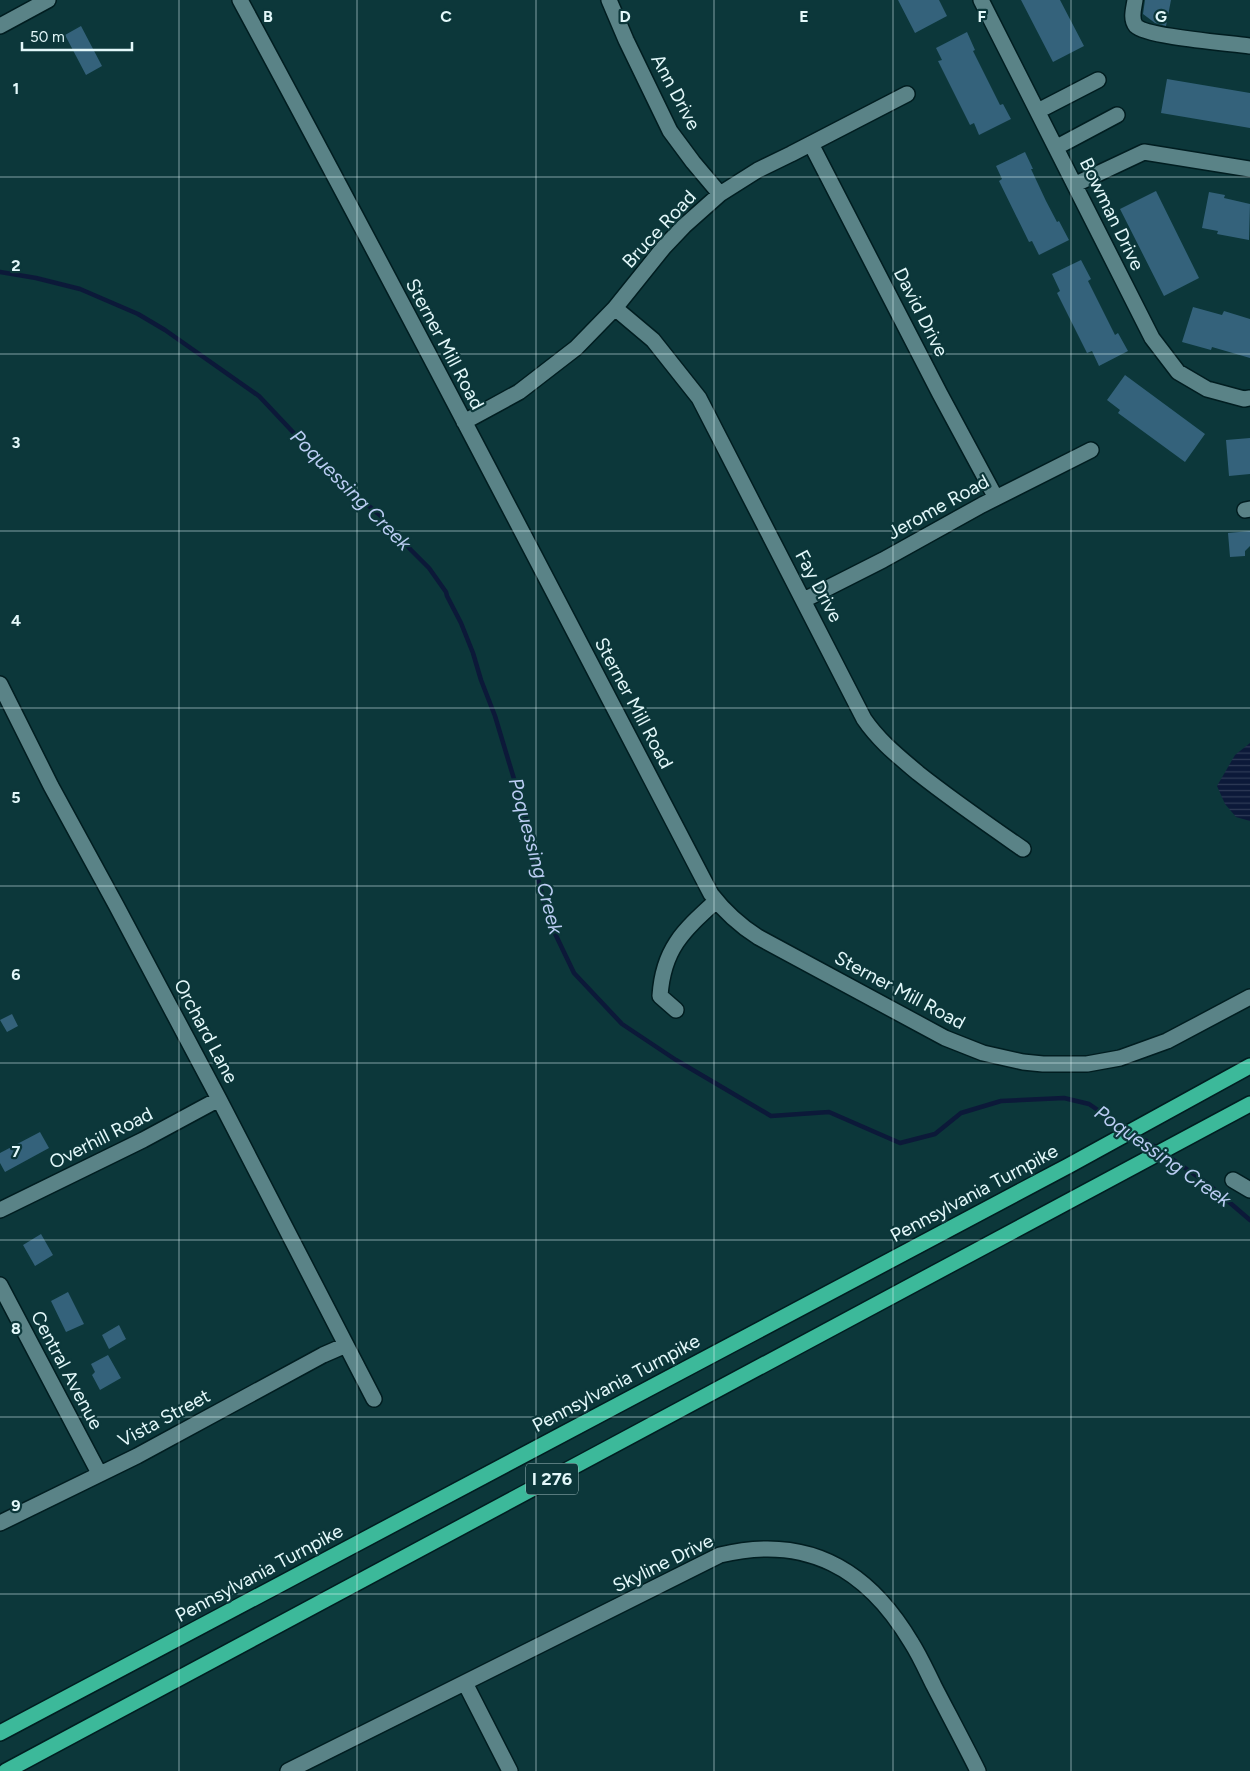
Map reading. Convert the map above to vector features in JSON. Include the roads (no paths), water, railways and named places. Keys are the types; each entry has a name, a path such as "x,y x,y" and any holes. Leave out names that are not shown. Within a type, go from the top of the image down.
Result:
{"highway":[{"name":"Pennsylvania Turnpike","path":"0,1733 1068,1166 1250,1066"},
{"name":"I 276","path":"6,1771 1250,1104"}],"street":[{"path":"0,26 48,0"},
{"name":"Sterner Mill Road","path":"240,0 504,496 711,894 727,914 740,926 758,937 927,1029 964,1046 1023,1062 1070,1065 1120,1058 1167,1041 1250,998"},
{"name":"Ann Drive","path":"609,0 670,131 720,194"},
{"name":"Bowman Drive","path":"981,0 1076,184 1152,338 1178,372 1207,389 1244,399 1250,398"},
{"path":"1135,0 1132,17 1134,24 1138,28 1155,33 1250,46"},
{"path":"1038,111 1098,80"},
{"name":"Bruce Road","path":"464,422 530,384 587,338 615,308 664,247 720,194 758,170 906,94"},
{"path":"1057,147 1117,115"},
{"name":"David Drive","path":"811,144 996,498"},
{"path":"1076,184 1144,152 1250,169"},
{"name":"Fay Drive","path":"615,308 653,340 699,398 864,719 874,733 886,746 950,800 1023,849"},
{"name":"Jerome Road","path":"804,600 883,560 996,498 1092,450"},
{"name":"Orchard Lane","path":"0,684 51,786 219,1099 374,1399"},
{"path":"676,1010 660,996 661,978 667,960 684,931 716,901"},
{"name":"Overhill Road","path":"0,1210 144,1140 219,1099"},
{"path":"1233,1180 1250,1190"},
{"name":"Central Avenue","path":"0,1285 99,1473"},
{"name":"Vista Street","path":"0,1523 136,1456 323,1355 346,1345"},
{"name":"Skyline Drive","path":"288,1771 720,1555 741,1550 763,1548 785,1549 828,1560 867,1586 891,1613 912,1642 978,1771"},
{"path":"465,1683 510,1771"}],"water":[{"path":"1250,743 1250,821 1236,817 1225,804 1217,786 1235,755"}],"waterway":[{"name":"Poquessing Creek","path":"0,272 36,278 80,289 138,314 165,330 259,396 338,480 382,517 429,568 446,592 461,623 495,716 527,822 531,852 549,921 574,973 622,1024 676,1060 771,1116 829,1112 900,1143 935,1134 961,1113 1001,1101 1064,1098 1089,1104 1127,1130"},
{"name":"Poquessing Creek","path":"1133,1133 1159,1149"},
{"name":"Poquessing Creek","path":"1165,1154 1208,1184 1250,1220"}]}
